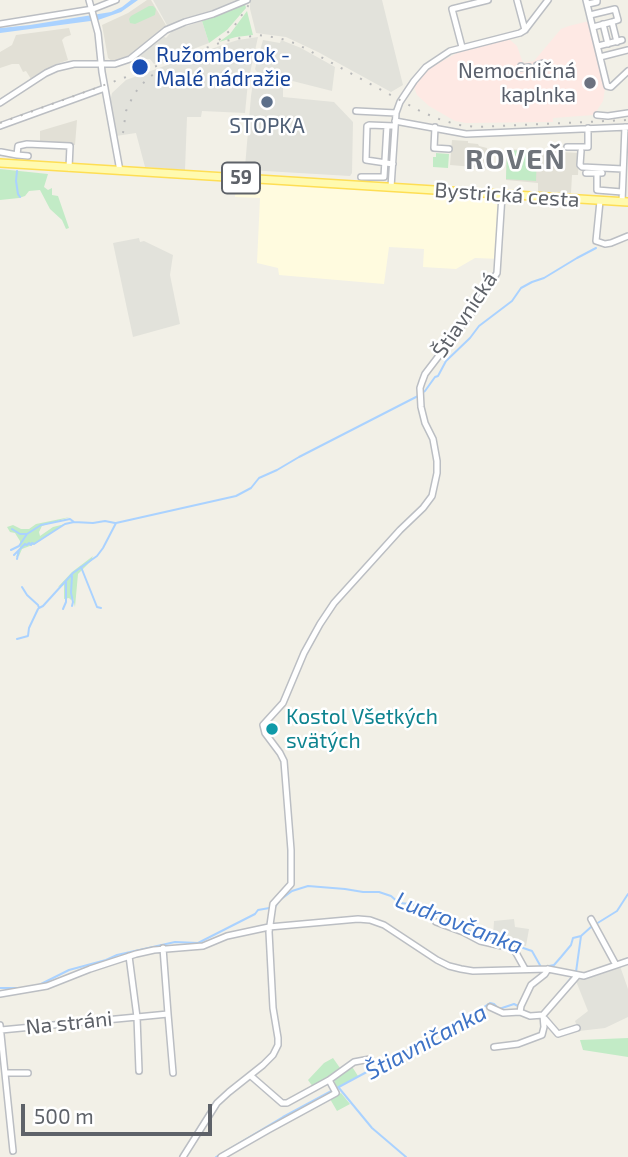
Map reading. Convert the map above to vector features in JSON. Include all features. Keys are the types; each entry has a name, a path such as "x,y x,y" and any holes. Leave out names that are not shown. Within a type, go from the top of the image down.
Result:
{"main road":[{"name":"Bystrická cesta","path":"0,163 625,202"}],"street":[{"path":"89,0 96,24 120,171"},
{"path":"0,24 93,10 116,0"},
{"path":"0,103 57,68 78,64 115,64 130,59 166,30 247,0"},
{"path":"462,47 453,9 488,0"},
{"path":"517,0 525,30"},
{"path":"391,187 396,113 426,67 448,52 520,33 548,0"},
{"path":"597,0 587,2 608,88 628,71"},
{"path":"590,15 615,9 618,20 593,27"},
{"path":"598,46 619,41 612,22"},
{"path":"603,24 608,44"},
{"path":"600,57 628,50"},
{"path":"520,66 529,67"},
{"path":"0,126 105,88"},
{"path":"356,111 396,113"},
{"path":"597,115 628,113"},
{"path":"393,164 365,159 367,126 395,124 435,127 466,134 627,127"},
{"path":"361,177 384,177 387,126"},
{"path":"433,156 435,127"},
{"name":"Bystrická cesta","path":"625,202 622,192 627,127"},
{"path":"567,147 588,147 588,128"},
{"path":"17,155 18,146 22,144 69,146 69,167"},
{"path":"434,148 449,149"},
{"path":"1,152 28,156"},
{"name":"Bystrická cesta","path":"581,152 582,167 623,169"},
{"name":"Bystrická cesta","path":"586,173 600,173 597,190 622,192"},
{"name":"Štiavnická","path":"270,928 272,907 290,884 290,826 284,761 265,733 263,725 285,699 304,653 334,603 432,496 437,474 436,450 425,423 420,394 425,374 470,315 497,273 502,195"},
{"path":"600,201 596,241 605,244 628,236"},
{"path":"0,994 47,986 129,956 163,948 203,946 227,936 344,919 370,920 384,925 436,960 473,971 548,969 586,976 628,961"},
{"path":"436,922 480,941 511,948 525,969"},
{"path":"594,923 616,965"},
{"path":"183,1157 217,1103 270,1058 278,1043 273,1008 270,928"},
{"path":"163,948 173,1073"},
{"name":"Na stráni","path":"129,956 137,1017 139,1071"},
{"path":"490,1007 503,1013 520,1008 531,985 548,969"},
{"path":"542,1035 544,1017 575,976"},
{"path":"520,1008 530,1016 544,1017"},
{"name":"Na stráni","path":"13,1152 0,1027 168,1014"},
{"path":"544,1017 558,1034 577,1028"},
{"path":"494,1046 518,1044 554,1031"},
{"path":"251,1076 284,1104 330,1080 354,1062 370,1059"},
{"path":"5,1073 28,1073"},
{"path":"221,1157 336,1093 330,1080"}],"shaded area":[{"path":"151,0 167,27 134,53 113,62 108,58 102,25 128,13"},
{"path":"153,0 243,0 168,27"},
{"path":"250,0 382,0 403,85 391,92 286,37 256,33"},
{"path":"202,21 209,43 154,64 150,59 143,59 140,54 163,36 166,38 172,31"},
{"path":"589,21 605,89 603,101 594,115 553,118 553,122 466,123 455,121 429,106 417,95 414,87 418,79 428,69 457,53 509,39 517,46 523,63 534,61 561,29"},
{"path":"69,28 71,35 62,40 68,60 31,79 19,64 0,68 0,52 12,45 16,35"},
{"path":"258,37 248,82 245,113 202,111 201,117 187,117 185,170 145,167 136,133 116,136 110,102 112,93 126,80 225,44"},
{"path":"263,40 280,43 281,40 335,67 332,91 257,72 255,69"},
{"path":"254,76 283,81 283,97 334,102 353,122 350,176 248,170 245,167"},
{"path":"77,120 75,145 40,143 40,131"},
{"path":"452,140 468,141 487,148 486,168 450,165"},
{"path":"507,149 579,153 578,175 572,175 571,193 538,192 538,183 506,180"},
{"path":"236,183 398,190 503,191 501,259 475,258 456,269 423,267 424,249 389,247 384,284 279,275 278,268 257,263 260,198 235,197"},
{"path":"139,238 140,242 144,241 173,255 170,275 180,324 133,337 113,243"},
{"path":"514,919 515,927 529,929 526,946 493,937 494,921"},
{"path":"620,966 628,989 628,1017 605,1028 579,1031 575,1021 588,1011 576,981"}],"green space":[{"path":"245,4 246,8 227,30 209,43 202,21"},
{"path":"149,6 156,9 155,15 135,24 130,23 131,16"},
{"path":"247,11 253,35 219,42 230,34"},
{"path":"507,150 537,152 536,181 506,179"},
{"path":"436,153 449,154 448,168 433,167"},
{"path":"0,169 48,174 44,187 48,190 52,188 52,195 58,196 69,228 66,229 62,220 50,209 40,190 29,191 19,198 0,200"},
{"path":"70,517 42,526 40,536 53,527 65,524 35,544 22,549 16,557 20,541 7,527 13,525 29,529 36,524"},
{"path":"93,556 78,574 75,607 73,598 64,599 64,585 58,587"},
{"path":"628,1038 628,1057 583,1050 580,1040"},
{"path":"333,1058 340,1068 330,1079 313,1087 308,1080 324,1063"},
{"path":"351,1065 358,1076 336,1088 334,1080"},
{"path":"341,1093 350,1104 337,1111 330,1099"}],"water":[{"path":"131,0 138,0 121,12 98,20 0,33 0,28 111,12"}],"waterway":[{"path":"17,171 16,181 20,197"},
{"path":"22,587 39,608 73,573 97,556 116,523 236,496 251,488 259,478 416,397 425,391 446,361 479,326 512,301 521,288 596,248"},
{"path":"11,550 41,525 70,519 74,522"},
{"path":"14,555 25,544 34,544 65,524 105,521 115,523"},
{"path":"12,529 20,534 27,534"},
{"path":"17,559 19,550"},
{"path":"81,567 97,607 101,608"},
{"path":"72,576 72,606"},
{"path":"63,609 66,602 66,582"},
{"path":"17,639 28,636 38,609"},
{"name":"Ludrovčanka","path":"39,985 69,970 117,955 175,942 198,943 258,910 275,907 292,891 308,886 379,892 391,896 399,903 411,904 442,917 448,916 458,925 480,936 532,951 541,967"},
{"name":"Štiavničanka","path":"596,924 617,911 628,894"},
{"name":"Štiavničanka","path":"576,972 581,936 591,927"},
{"name":"Ludrovčanka","path":"549,966 554,965 561,957 573,938 581,936"},
{"name":"Štiavničanka","path":"558,994 572,977"},
{"name":"Ludrovčanka","path":"0,988 20,988"},
{"name":"Štiavničanka","path":"216,1157 490,1003 499,1009 514,1004 518,1006"},
{"path":"339,1088 372,1128 406,1157"}],"railway":[{"path":"219,40 233,28 252,0"},
{"path":"0,123 225,41 258,35 297,44 422,112 458,125 478,127 628,120"},
{"path":"123,133 126,111 134,94 159,70"}],"place":[{"name":"Ružomberok - Malé nádražie","path":"140,67"},
{"name":"Nemocničná kaplnka","path":"590,83"},
{"name":"STOPKA","path":"267,102"},
{"name":"Kostol Všetkých svätých","path":"272,729"}],"district":[{"name":"ROVEŇ","path":"516,160"}]}
